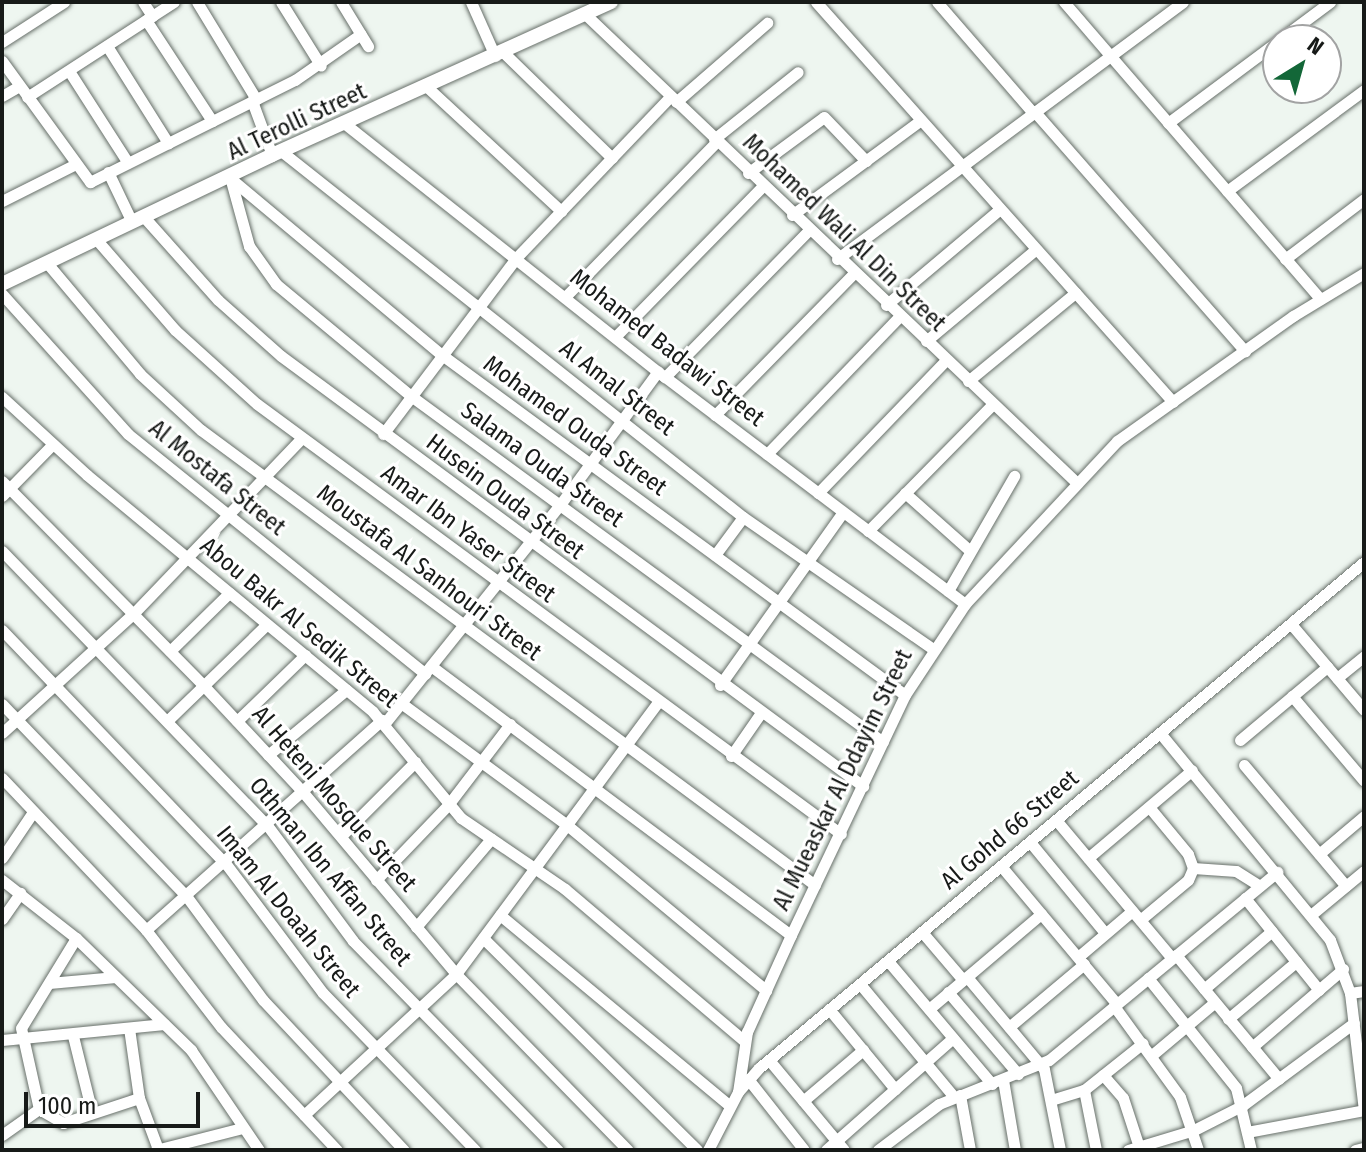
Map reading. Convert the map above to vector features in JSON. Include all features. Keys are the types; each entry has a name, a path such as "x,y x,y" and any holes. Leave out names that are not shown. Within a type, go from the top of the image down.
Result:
{"street":[{"path":"2,42 64,2"},
{"path":"143,2 149,18 212,121"},
{"path":"27,97 174,2"},
{"path":"197,2 254,100 276,153"},
{"path":"281,2 321,66"},
{"path":"341,2 368,46"},
{"path":"471,2 499,54 612,158"},
{"name":"Al Terolli Street","path":"2,284 276,153 611,2"},
{"path":"816,2 1173,402"},
{"path":"937,2 1245,351"},
{"path":"1064,2 1320,299"},
{"path":"1300,24 1330,2"},
{"path":"837,259 1180,3"},
{"name":"Mohamed Wali Al Din Street","path":"584,13 837,259 1076,482"},
{"path":"383,434 516,258 673,100 767,23"},
{"path":"2,61 87,182 321,66 361,34"},
{"path":"107,46 168,143"},
{"path":"1168,123 1262,53"},
{"path":"69,71 128,163"},
{"path":"565,297 715,140 798,72"},
{"path":"2,96 19,86"},
{"path":"427,87 561,211"},
{"path":"1227,191 1364,90"},
{"path":"748,173 824,117 866,161"},
{"path":"792,215 921,120"},
{"name":"Mohamed Badawi Street","path":"344,123 662,374 965,604"},
{"name":"Al Amal Street","path":"276,153 478,307 743,517 933,649"},
{"path":"2,201 74,165"},
{"name":"Husein Ouda Street","path":"108,172 138,219 249,329 529,543 720,685 863,786"},
{"name":"Mohamed Ouda Street","path":"230,177 442,355 905,695"},
{"name":"Salama Ouda Street","path":"230,177 249,246 265,273 411,396 883,742"},
{"path":"615,337 762,187"},
{"path":"1285,259 1364,199"},
{"path":"886,305 1000,209"},
{"path":"146,930 226,864 302,791 384,722 559,506 621,420 662,374 808,231"},
{"name":"Amar Ibn Yaser Street","path":"96,239 201,356 302,438 657,703 841,834"},
{"path":"926,341 1035,250"},
{"name":"Moustafa Al Sanhouri Street","path":"47,263 159,394 463,626 815,885"},
{"name":"Al Mueaskar Al Ddayim Street","path":"738,1092 744,1041 791,935 905,695 965,604 1117,441 1320,299 1364,273"},
{"path":"715,415 853,274"},
{"path":"968,381 1075,293"},
{"name":"Al Mostafa Street","path":"2,294 100,407 226,516 428,670 510,724 791,935"},
{"path":"767,454 899,317"},
{"path":"818,493 946,360"},
{"name":"Abou Bakr Al Sedik Street","path":"2,397 52,445 384,722 448,805 491,839 536,867 744,1041"},
{"path":"868,531 993,404"},
{"path":"2,733 133,614 302,438"},
{"path":"5,488 52,445"},
{"path":"948,591 968,549 1014,476"},
{"name":"Al Heteni Mosque Street","path":"5,488 237,721 341,836 456,974 628,1150"},
{"path":"905,493 968,549"},
{"path":"720,685 843,512"},
{"path":"715,555 743,517"},
{"name":"Othman Ibn Affan Street","path":"2,551 267,825 353,941 558,1150"},
{"name":"Al Gohd 66 Street","path":"708,1150 738,1092 769,1060 1364,562"},
{"path":"170,651 229,593"},
{"path":"167,721 267,624"},
{"path":"1291,624 1364,710"},
{"name":"Imam Al Doaah Street","path":"2,630 226,864 299,965 475,1150"},
{"path":"237,721 305,655"},
{"path":"1337,678 1364,656"},
{"path":"1240,740 1327,667"},
{"path":"268,755 346,690"},
{"path":"1292,696 1364,781"},
{"path":"401,703 479,765 567,825 766,990"},
{"path":"304,1115 456,974 657,703"},
{"path":"2,704 187,897 263,1000 404,1150"},
{"path":"731,756 760,714"},
{"path":"376,880 448,805 510,724"},
{"path":"1160,733 1312,914 1343,969 1350,993 1364,1110 1247,1132"},
{"path":"341,836 415,762"},
{"path":"1244,765 1346,886"},
{"path":"1088,858 1192,770"},
{"path":"2,778 146,930 221,1027 337,1150"},
{"path":"1009,1027 1081,960 1105,933 1188,880 1193,868 1188,854 1149,807"},
{"path":"2,858 33,812"},
{"path":"1319,854 1364,816"},
{"path":"1056,820 1279,1079"},
{"path":"416,927 491,839"},
{"path":"1030,842 1105,933"},
{"path":"1001,866 1081,960 1152,1055 1194,1130 1198,1150"},
{"path":"1193,868 1236,871 1260,886"},
{"path":"1312,914 1364,871"},
{"path":"878,1150 924,1112 957,1096 1041,1065 1277,872"},
{"path":"2,880 76,938 191,1050 259,1150"},
{"path":"2,919 20,893"},
{"path":"1245,898 1319,990"},
{"path":"929,1009 1041,914"},
{"path":"500,915 730,1106"},
{"path":"1204,989 1272,931"},
{"path":"922,932 1041,1065 1060,1150"},
{"path":"76,938 21,1028 21,1042 39,1109 63,1123 139,1098"},
{"path":"483,938 697,1150"},
{"path":"888,961 953,1038 997,1082 1015,1150"},
{"path":"1228,1019 1296,962"},
{"path":"1252,1047 1343,969"},
{"path":"49,983 116,977"},
{"path":"1148,978 1225,1072 1243,1105 1251,1150"},
{"path":"860,984 957,1096 970,1150"},
{"path":"1350,993 1364,991"},
{"path":"948,992 1018,1074"},
{"path":"1152,1055 1215,1002"},
{"path":"829,1009 895,1089"},
{"path":"1103,1075 1123,1098 1134,1148 1194,1130 1243,1105 1354,1023"},
{"path":"2,1040 21,1042 164,1024"},
{"path":"129,1028 139,1098 163,1148 242,1128"},
{"path":"73,1036 92,1113"},
{"path":"826,1150 840,1145 895,1089 953,1038"},
{"path":"1051,1100 1084,1090 1143,1043"},
{"path":"803,1101 863,1050"},
{"path":"769,1060 840,1145"},
{"path":"748,1079 804,1150"},
{"path":"1084,1090 1096,1150"},
{"path":"2,1135 39,1109"}]}
